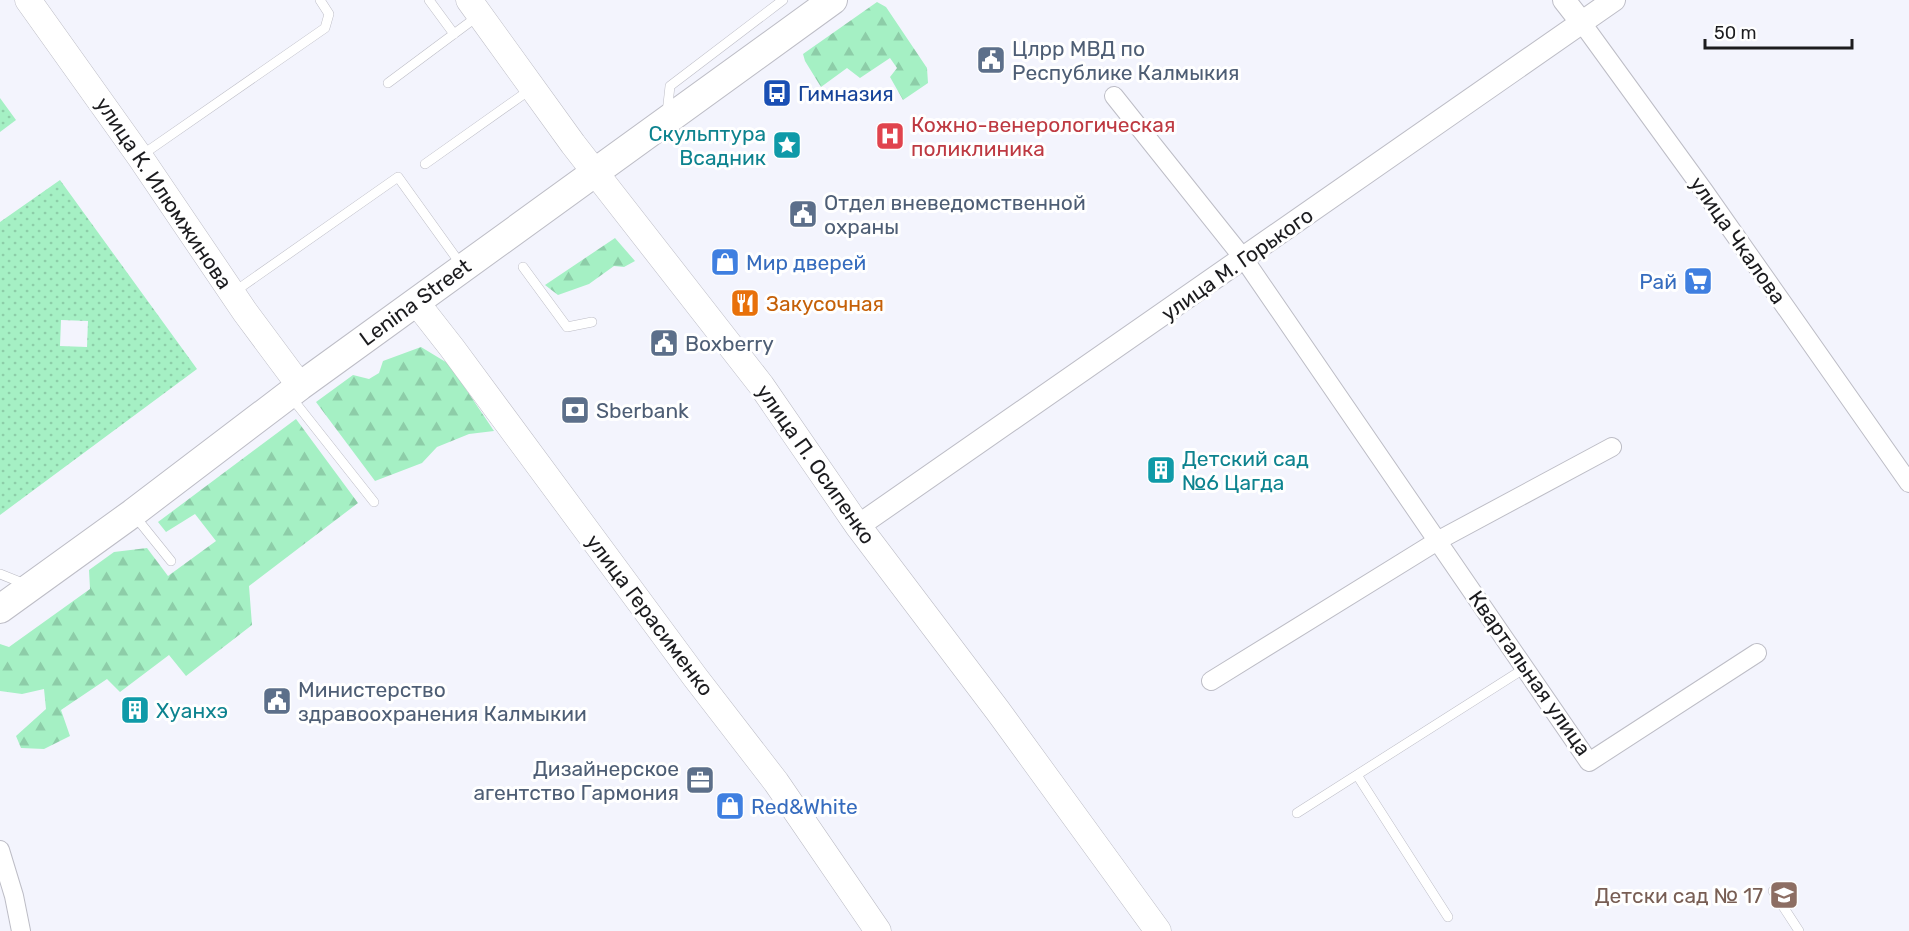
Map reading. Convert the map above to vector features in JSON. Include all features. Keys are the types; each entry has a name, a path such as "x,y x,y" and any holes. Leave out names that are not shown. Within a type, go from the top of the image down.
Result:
{"main road":[{"name":"улица К. Илюмжинова","path":"28,0 140,157 295,390"},
{"name":"Lenina Street","path":"0,609 595,170 667,122 833,0"},
{"name":"улица П. Осипенко","path":"474,7 666,264 761,385 858,526 999,711 1158,931"},
{"name":"улица Герасименко","path":"416,302 695,677 776,782 878,931"}],"street":[{"name":"улица Чкалова","path":"1564,0 1704,191 1909,483"},
{"name":"улица М. Горького","path":"858,526 1614,0"},
{"name":"Квартальная улица","path":"1114,96 1244,259 1439,540 1589,762 1757,653"},
{"path":"1211,681 1439,540 1612,447"},
{"path":"0,850 14,896 21,931"}],"lane":[{"path":"140,157 326,28 329,14 320,0"},
{"path":"429,0 454,34"},
{"path":"667,122 670,86 783,0"},
{"path":"388,82 454,34 474,7"},
{"path":"425,164 533,88"},
{"path":"232,294 398,177 463,267"},
{"path":"523,267 567,327 592,322"},
{"path":"295,390 374,502"},
{"path":"133,513 171,561"},
{"path":"0,574 31,587"},
{"path":"1297,813 1525,668"},
{"path":"1357,775 1448,917"},
{"path":"1773,891 1799,931"}],"green space":[{"path":"877,2 886,7 927,68 928,83 903,100 890,77 897,68 890,58 860,78 847,68 821,87 803,54"},
{"path":"0,98 16,120 0,132"},
{"path":"60,180 197,369 0,515 0,222","holes":["61,320 88,321 87,347 60,346"]},
{"path":"615,238 635,261 624,267 614,266 589,284 558,295 545,285"},
{"path":"421,347 449,364 494,431 469,434 437,447 422,463 375,481 316,402 353,375 369,379 379,373 383,361"},
{"path":"296,419 358,503 249,586 252,625 186,676 169,655 120,692 107,679 61,710 70,736 44,749 21,748 16,736 46,709 44,689 22,694 0,691 0,644 9,647 90,589 89,570 114,552 147,548 168,576 216,541 195,514 166,532 158,522"}],"place":[{"name":"Цлрр МВД по Республике Калмыкия","path":"991,60"},
{"name":"Гимназия","path":"777,93"},
{"name":"Кожно-венерологическая поликлиника","path":"890,136"},
{"name":"Скульптура Всадник","path":"787,145"},
{"name":"Отдел вневедомственной охраны","path":"803,214"},
{"name":"Мир дверей","path":"725,262"},
{"name":"Рай","path":"1698,281"},
{"name":"Закусoчная","path":"745,303"},
{"name":"Boxberry","path":"664,343"},
{"name":"Sberbank","path":"575,410"},
{"name":"Детский сад №6 Цагда","path":"1161,470"},
{"name":"Министерство здравоохранения Калмыкии","path":"277,701"},
{"name":"Хуанхэ","path":"135,710"},
{"name":"Дизайнерское агентство Гармония","path":"700,780"},
{"name":"Red&White","path":"730,806"},
{"name":"Детски сад № 17","path":"1784,895"}]}
